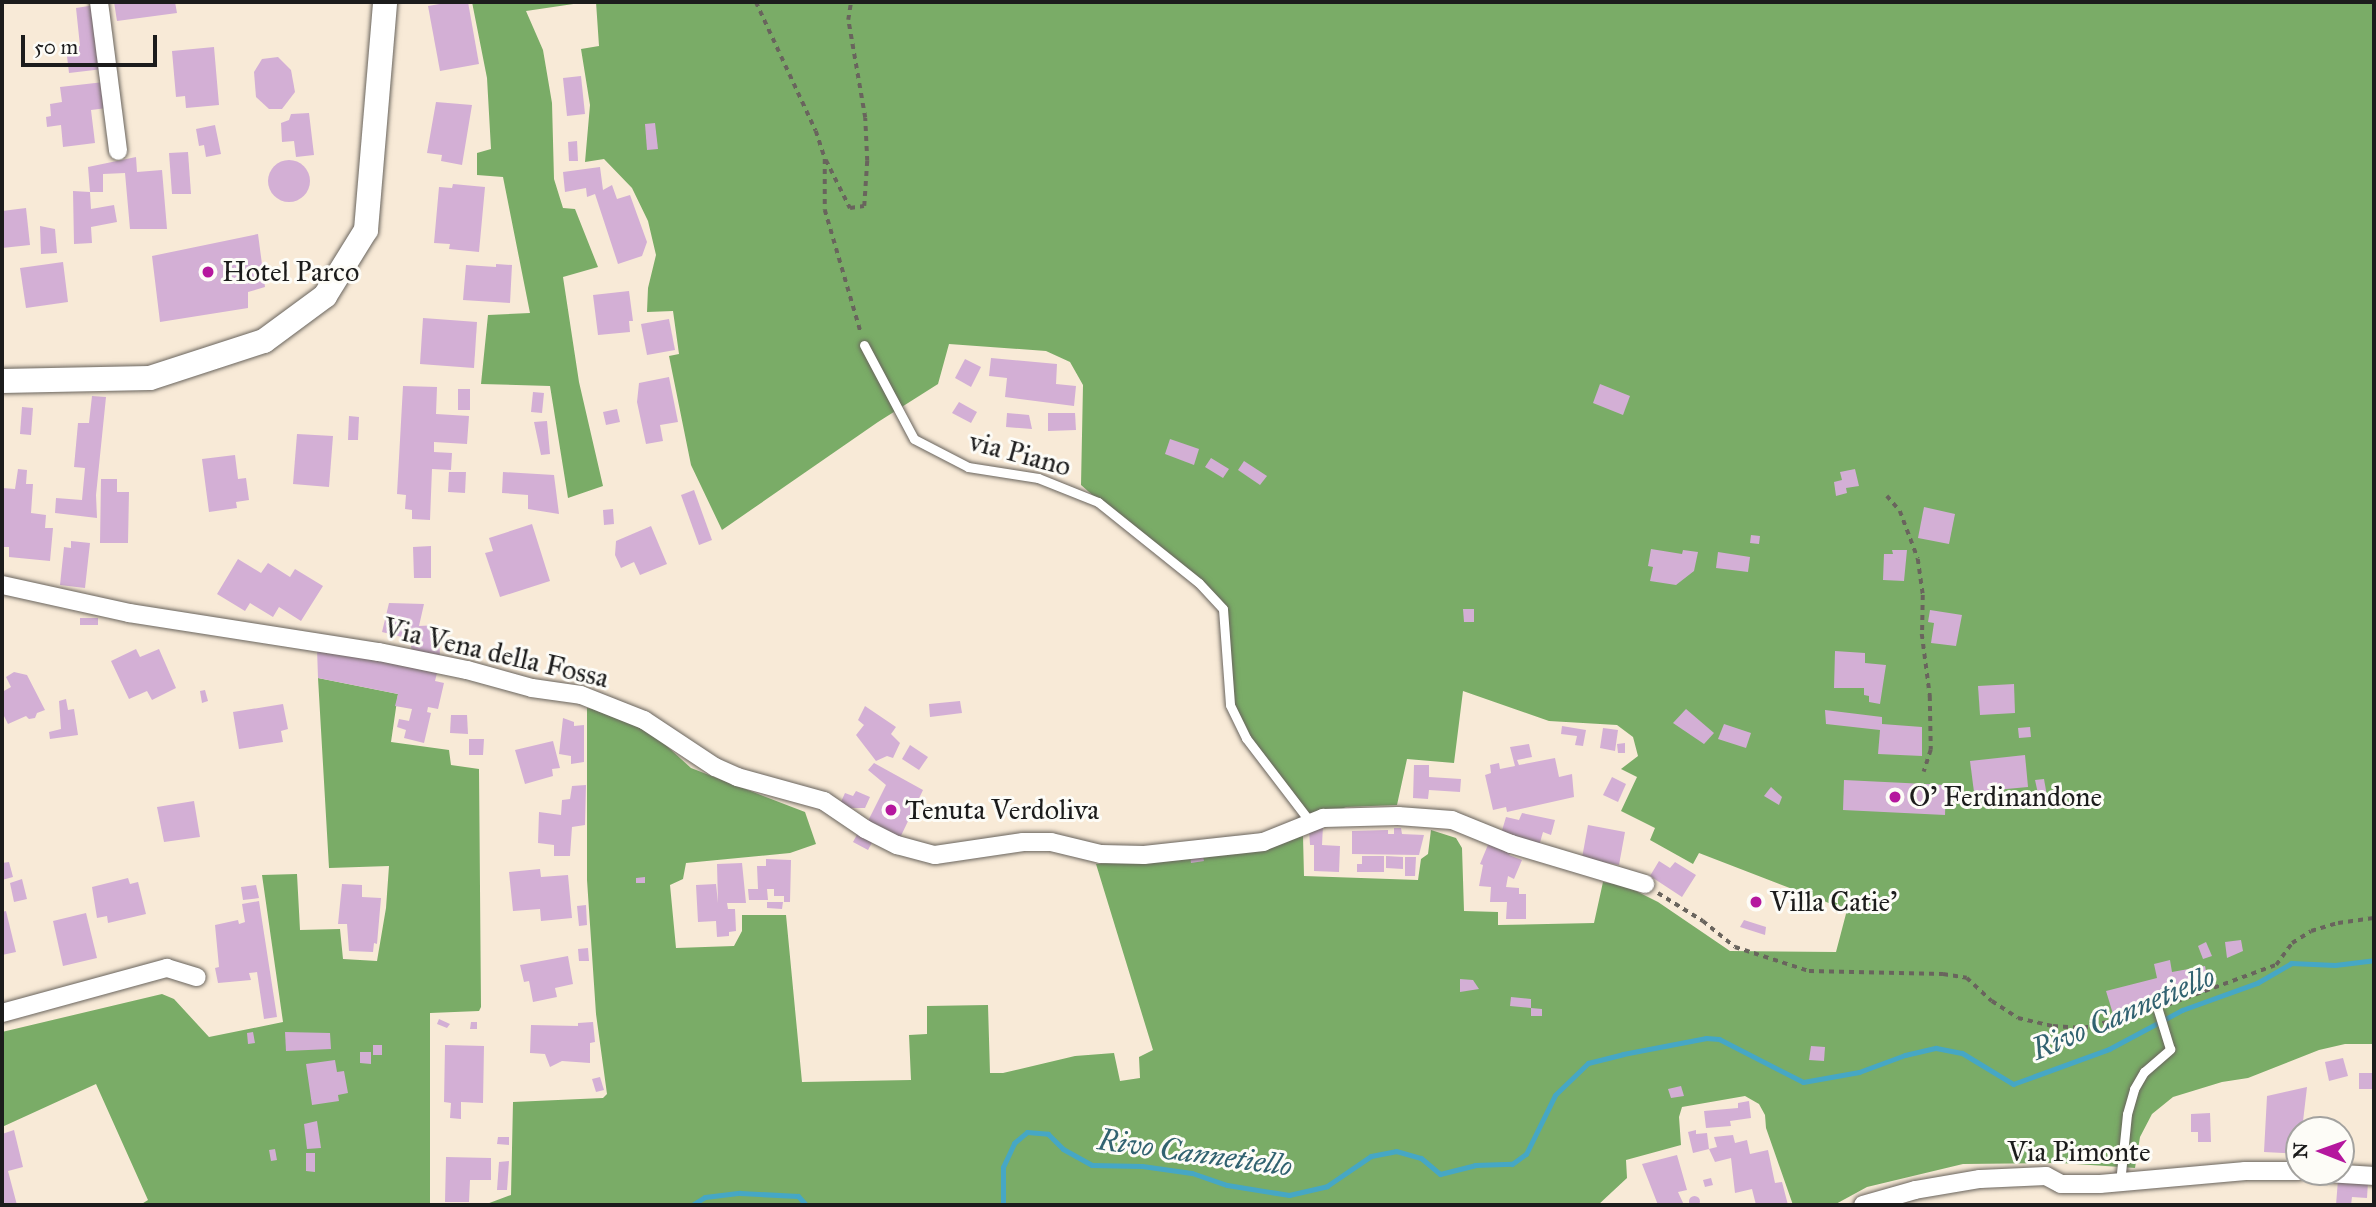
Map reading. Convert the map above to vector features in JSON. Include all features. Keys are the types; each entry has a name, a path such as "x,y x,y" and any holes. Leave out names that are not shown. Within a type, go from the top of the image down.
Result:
{"main road":[{"path":"2,381 150,378 264,341 325,296 366,230 385,2"}],"street":[{"path":"99,2 118,151"},
{"name":"Via Vena della Fossa","path":"2,585 128,613 379,652 467,670 532,688 581,695 644,720 715,767 737,777 824,801 865,829 897,845 935,855 1041,842 1101,854 1144,855 1264,842 1323,818 1367,815 1452,820 1511,844 1645,884"},
{"path":"2,1013 167,968 197,977"},
{"name":"Via Pimonte","path":"1863,1205 1915,1190 1980,1179 2046,1176 2061,1184 2120,1183 2245,1171 2285,1171"},
{"path":"2355,1175 2374,1177"}],"lane":[{"name":"via Piano","path":"864,345 914,439 968,467 1038,478 1098,502 1199,583 1223,608 1230,705 1246,738 1311,822"},
{"path":"2120,1183 2127,1115 2134,1089 2144,1072 2170,1049 2158,1010"}],"path":[{"path":"756,2 816,131 825,159 850,208 864,206 867,161 865,118 848,20 851,2"},
{"path":"825,159 825,210 864,345"},
{"path":"1887,496 1900,511 1918,559 1923,595 1922,634 1930,696 1931,750 1924,772"},
{"path":"1645,884 1703,921 1735,947 1809,971 1943,974 1967,978 1992,1001 2018,1018 2053,1026 2083,1028 2158,1010 2276,965 2292,943 2311,931 2338,923 2374,918"}],"green space":[{"path":"472,2 587,2 526,11 543,50 552,103 554,179 563,208 575,209 598,267 563,277 579,382 603,486 568,498 550,386 481,384 488,315 530,313 503,177 477,175 477,153 491,149 487,78"},
{"path":"596,2 2374,2 2374,1044 2345,1044 2319,1050 2248,1078 2222,1082 2173,1097 2152,1114 2140,1137 2135,1168 2061,1163 1963,1164 1867,1187 1834,1205 1793,1205 1766,1128 1765,1115 1759,1104 1745,1096 1682,1107 1679,1117 1681,1145 1626,1160 1627,1178 1598,1205 484,1205 511,1195 513,1102 603,1098 607,1094 596,1014 587,880 587,708 608,711 630,719 659,739 691,768 805,812 816,844 790,853 686,863 683,879 670,885 676,948 734,946 742,931 742,915 786,915 802,1082 911,1080 909,1035 927,1034 927,1006 988,1005 990,1073 1003,1073 1075,1056 1114,1053 1120,1081 1140,1078 1139,1057 1153,1050 1096,864 1238,850 1303,836 1304,876 1418,880 1421,859 1428,854 1431,830 1456,838 1462,848 1464,911 1498,912 1498,925 1594,923 1603,882 1626,886 1658,902 1730,951 1836,952 1847,910 1699,853 1693,864 1650,840 1655,828 1621,811 1637,777 1621,769 1638,756 1633,737 1617,725 1549,721 1463,691 1454,763 1407,759 1397,805 1346,807 1311,823 1284,780 1268,769 1241,732 1227,676 1230,635 1223,609 1081,485 1083,385 1070,362 1046,351 949,344 938,384 878,422 722,530 691,465 669,356 679,354 673,311 647,312 648,288 656,255 648,221 632,188 604,159 585,162 590,105 581,49 599,46"},
{"path":"318,678 398,694 391,742 449,750 451,765 479,769 481,1007 479,1011 430,1013 430,1205 140,1205 148,1200 96,1084 2,1127 2,1032 162,994 174,999 209,1037 283,1022 262,875 297,874 300,930 340,929 343,959 377,961 386,908 389,866 329,868"}],"building":[{"path":"114,2 175,2 177,13 117,21"},
{"path":"468,2 479,64 440,71 428,6"},
{"path":"95,5 103,69 69,73 66,48 80,46 76,8"},
{"path":"214,47 219,105 186,108 185,96 176,97 172,51"},
{"path":"278,57 291,70 295,92 282,109 269,109 256,97 254,72 262,59"},
{"path":"581,76 585,114 567,116 563,78"},
{"path":"104,82 107,108 91,110 95,143 63,147 61,125 47,127 46,117 51,116 50,104 62,102 60,87"},
{"path":"436,102 472,105 462,165 441,161 442,155 427,153"},
{"path":"309,113 314,155 296,157 294,141 282,142 281,123 289,120 291,114"},
{"path":"655,123 658,149 647,150 645,124"},
{"path":"215,125 221,154 206,157 204,145 199,146 196,129"},
{"path":"577,141 578,161 569,161 568,142"},
{"path":"188,152 191,194 172,194 169,153"},
{"path":"136,157 137,172 162,170 167,229 130,229 125,173 103,174 103,192 90,192 88,167"},
{"path":"289,160 304,166 310,181 304,196 289,202 274,196 268,181 274,166"},
{"path":"600,167 603,190 612,185 617,199 630,195 647,242 642,256 618,264 595,194 587,197 586,188 565,192 563,172"},
{"path":"453,184 485,187 479,252 449,249 450,244 434,243 439,187 452,188"},
{"path":"73,191 90,192 91,209 114,205 117,222 91,227 92,243 74,244"},
{"path":"26,208 30,245 2,248 2,211"},
{"path":"40,226 55,229 57,253 41,254"},
{"name":"Hotel Parco","path":"258,234 265,287 248,292 248,308 160,322 152,256"},
{"path":"63,262 68,302 26,308 20,268"},
{"path":"496,264 512,265 510,303 463,300 466,265 496,267"},
{"path":"629,291 633,321 629,321 630,332 598,335 593,295"},
{"path":"423,318 477,322 474,368 420,364"},
{"path":"669,319 675,350 647,355 641,324"},
{"path":"991,358 1057,364 1056,384 1076,386 1074,406 1005,397 1007,378 989,376"},
{"path":"965,359 981,367 971,387 955,378"},
{"path":"669,377 678,422 660,425 663,441 646,444 637,402 639,383"},
{"path":"1600,384 1630,396 1623,415 1593,403"},
{"path":"403,386 437,387 436,414 469,416 467,444 434,442 434,452 452,453 451,470 432,469 430,520 412,519 412,510 405,509 406,495 397,494"},
{"path":"458,389 470,389 470,410 458,410"},
{"path":"533,392 544,393 542,413 531,412"},
{"path":"92,396 106,397 96,495 97,518 55,513 56,498 82,500 85,468 74,467 78,423 89,423"},
{"path":"959,402 977,412 971,423 952,413"},
{"path":"22,407 33,408 31,435 20,434"},
{"path":"617,409 620,422 606,425 603,412"},
{"path":"1007,413 1029,415 1032,429 1006,427"},
{"path":"1048,413 1075,413 1076,430 1048,431"},
{"path":"349,416 359,417 358,440 348,440"},
{"path":"547,421 550,454 541,455 534,422"},
{"path":"297,434 333,436 329,487 293,484"},
{"path":"1170,439 1199,449 1194,465 1165,454"},
{"path":"235,455 238,479 246,478 249,500 236,502 237,508 209,512 202,459"},
{"path":"1211,458 1229,469 1223,478 1205,467"},
{"path":"1244,461 1267,476 1260,485 1238,470"},
{"path":"18,469 27,470 26,484 33,484 31,513 46,515 45,528 53,528 50,561 9,557 9,547 2,547 2,488 15,489"},
{"path":"1855,469 1859,486 1846,488 1847,493 1836,496 1834,482 1842,480 1840,472"},
{"path":"449,472 466,472 465,493 448,492"},
{"path":"503,472 554,475 559,514 528,509 528,495 502,493"},
{"path":"101,479 117,479 117,492 129,492 128,543 100,543"},
{"path":"694,490 712,540 699,545 681,495"},
{"path":"1924,507 1955,514 1949,544 1918,538"},
{"path":"613,509 614,524 604,525 603,510"},
{"path":"532,524 550,581 500,597 485,553 493,551 489,538"},
{"path":"651,526 667,564 640,575 634,562 621,568 615,555 616,541"},
{"path":"1751,535 1760,536 1759,544 1750,543"},
{"path":"71,541 90,543 85,588 60,585 64,547 71,548"},
{"path":"431,546 431,578 414,578 413,547"},
{"path":"1651,549 1682,554 1683,550 1698,552 1694,571 1676,585 1650,581 1653,567 1648,566"},
{"path":"1892,550 1907,550 1904,581 1883,580 1884,554 1893,554"},
{"path":"1718,552 1750,557 1748,572 1716,568"},
{"path":"238,559 261,573 268,563 290,577 295,569 323,586 301,621 279,607 273,617 250,603 245,611 217,594"},
{"path":"389,603 424,604 419,626 439,625 440,659 412,653 410,639 382,632"},
{"path":"1463,609 1474,609 1474,622 1464,622"},
{"path":"1930,610 1962,615 1956,646 1931,643 1934,623 1928,622"},
{"path":"80,618 98,618 98,625 80,625"},
{"path":"317,648 437,673 435,681 444,683 438,709 428,707 427,712 431,713 424,743 404,738 406,730 397,727 399,719 409,721 412,709 395,706 398,694 318,678"},
{"path":"136,649 140,657 159,649 176,688 152,700 147,691 129,699 111,661"},
{"path":"1835,651 1865,653 1865,663 1886,665 1880,704 1869,702 1869,696 1864,695 1864,688 1834,688"},
{"path":"14,672 27,675 45,710 37,713 35,718 29,719 26,716 8,724 2,712 2,692 11,687 6,677"},
{"path":"2014,684 2015,713 1980,715 1978,686"},
{"path":"205,690 208,701 202,703 200,691"},
{"path":"66,699 68,710 74,709 78,735 50,739 49,732 61,729 59,701"},
{"path":"960,701 962,713 930,717 929,704"},
{"path":"283,704 288,729 281,731 283,742 239,749 233,712"},
{"path":"865,706 896,727 891,734 900,743 893,758 887,756 876,761 856,735 864,725 858,720"},
{"path":"1686,709 1714,733 1704,744 1673,723"},
{"path":"1825,710 1882,717 1882,724 1922,727 1922,756 1878,754 1880,730 1826,724"},
{"path":"451,715 467,715 468,734 450,733"},
{"path":"563,718 574,722 574,726 584,725 584,762 571,764 571,756 559,754"},
{"path":"1724,724 1751,733 1746,748 1718,739"},
{"path":"1562,726 1586,730 1583,746 1575,745 1577,736 1561,734"},
{"path":"2030,727 2031,737 2019,738 2018,728"},
{"path":"1603,728 1618,730 1615,751 1600,748"},
{"path":"469,739 484,739 483,755 469,755"},
{"path":"553,741 560,768 552,769 553,776 525,784 515,750"},
{"path":"1625,743 1625,753 1618,753 1617,744"},
{"path":"1529,744 1532,757 1517,760 1519,765 1555,758 1559,777 1572,774 1574,797 1507,812 1506,807 1493,810 1485,775 1491,773 1490,765 1499,763 1500,769 1515,766 1510,747"},
{"path":"910,745 928,757 919,770 902,759"},
{"path":"2025,755 2028,787 1974,792 1970,761"},
{"path":"874,763 923,790 898,842 866,825 886,785 868,770"},
{"path":"1414,765 1429,765 1429,777 1461,779 1460,792 1429,790 1428,799 1413,798"},
{"path":"1612,777 1626,784 1618,802 1603,795"},
{"path":"2044,779 2047,796 2039,798 2035,780"},
{"name":"O' Ferdinandone","path":"1844,780 1946,785 1945,815 1843,810"},
{"path":"586,785 585,825 572,827 570,856 554,856 554,845 538,843 539,812 561,815 562,800 570,799 572,786"},
{"path":"1771,787 1782,797 1779,805 1764,796"},
{"path":"856,791 870,797 865,808 850,808 840,804 845,793 853,796"},
{"path":"194,801 200,837 164,842 157,807"},
{"path":"1522,813 1555,820 1551,835 1543,832 1539,846 1501,834 1506,817 1519,820"},
{"path":"1323,825 1322,845 1340,846 1339,872 1314,871 1314,845 1310,845 1309,830"},
{"path":"1588,825 1625,832 1619,865 1582,858"},
{"path":"1394,828 1401,828 1402,834 1424,835 1419,855 1352,854 1352,831 1388,830 1388,834 1394,834"},
{"path":"859,831 874,839 868,850 853,842"},
{"path":"1490,840 1512,850 1509,855 1522,860 1514,879 1508,876 1506,887 1519,888 1519,894 1526,894 1526,919 1506,919 1507,902 1490,902 1491,887 1479,886 1483,865 1480,864"},
{"path":"1202,852 1204,861 1191,863 1190,854"},
{"path":"1362,856 1384,856 1384,872 1357,872 1357,864 1362,864"},
{"path":"1386,856 1403,857 1403,869 1386,868"},
{"path":"1405,857 1416,857 1415,876 1405,876"},
{"path":"766,859 791,860 790,902 784,902 784,896 774,896 774,889 767,889 768,900 749,900 748,889 758,889 757,866 766,866"},
{"path":"1659,861 1670,868 1675,862 1696,875 1682,897 1650,876"},
{"path":"9,862 13,877 2,880 2,863"},
{"path":"742,863 746,903 727,903 728,909 735,909 736,931 729,932 729,936 717,937 716,921 698,922 696,885 716,884 718,903 717,864"},
{"path":"540,869 541,877 568,875 572,918 541,921 540,909 513,911 509,872"},
{"path":"645,877 645,883 636,883 636,878"},
{"path":"128,878 130,884 138,882 146,914 108,923 107,916 97,918 92,887"},
{"path":"22,879 27,899 14,902 10,883"},
{"path":"342,884 362,885 362,897 381,898 377,944 374,943 373,952 349,951 347,924 338,924"},
{"path":"256,885 259,898 243,900 241,887"},
{"path":"259,901 277,1017 264,1019 257,972 249,973 251,980 218,983 215,968 219,967 215,925 238,920 239,924 245,922 242,904"},
{"path":"767,902 783,902 782,909 767,908"},
{"path":"586,905 587,925 579,926 577,906"},
{"path":"6,911 16,952 2,955 2,912"},
{"path":"86,913 97,958 63,966 53,921"},
{"path":"1744,920 1766,927 1765,935 1740,927"},
{"path":"2241,940 2243,951 2227,958 2225,942"},
{"path":"2206,942 2212,956 2203,959 2198,946"},
{"path":"588,948 589,961 579,961 578,949"},
{"path":"568,956 573,984 555,988 557,997 533,1002 529,981 524,982 520,965"},
{"path":"2170,960 2172,972 2205,966 2210,991 2162,1000 2113,1014 2106,991 2157,978 2154,964"},
{"path":"1460,979 1473,980 1479,989 1460,992"},
{"path":"1511,997 1531,999 1531,1008 1510,1006"},
{"path":"1531,1008 1542,1009 1542,1016 1531,1016"},
{"path":"439,1019 450,1024 447,1028 437,1024"},
{"path":"471,1022 477,1022 477,1029 470,1029"},
{"path":"593,1022 595,1042 590,1043 590,1063 562,1061 550,1067 545,1054 530,1053 531,1025 578,1026 578,1023"},
{"path":"253,1032 255,1043 248,1044 247,1033"},
{"path":"285,1032 330,1033 331,1049 286,1051"},
{"path":"373,1045 382,1045 382,1055 373,1055"},
{"path":"445,1045 484,1046 483,1103 461,1102 461,1119 450,1118 451,1103 444,1102"},
{"path":"1811,1046 1825,1047 1824,1061 1809,1060"},
{"path":"360,1052 371,1052 371,1064 360,1063"},
{"path":"2343,1058 2348,1076 2329,1081 2325,1062"},
{"path":"335,1060 337,1072 344,1071 348,1093 338,1095 339,1101 312,1105 306,1064"},
{"path":"2359,1073 2374,1073 2374,1089 2359,1089"},
{"path":"600,1077 604,1090 596,1092 592,1079"},
{"path":"1681,1086 1684,1096 1671,1098 1668,1089"},
{"path":"2307,1087 2304,1116 2285,1116 2285,1153 2264,1152 2267,1096"},
{"path":"1749,1101 1751,1118 1730,1121 1731,1126 1706,1128 1704,1111 1738,1108 1738,1103"},
{"path":"2210,1113 2211,1142 2198,1142 2198,1132 2191,1132 2191,1114"},
{"path":"317,1121 321,1148 307,1149 304,1124"},
{"path":"14,1130 23,1167 8,1171 17,1205 4,1205 2,1134"},
{"path":"1696,1130 1696,1134 1707,1133 1709,1149 1693,1153 1688,1132"},
{"path":"1733,1135 1735,1143 1747,1140 1750,1154 1768,1150 1775,1183 1782,1182 1788,1205 1756,1205 1752,1189 1735,1193 1731,1158 1715,1162 1709,1149 1717,1147 1714,1137"},
{"path":"498,1137 509,1137 509,1145 497,1144"},
{"path":"275,1149 277,1160 271,1161 269,1150"},
{"path":"306,1153 315,1153 315,1172 306,1171"},
{"path":"1677,1155 1687,1190 1678,1192 1684,1205 1658,1205 1642,1164"},
{"path":"446,1157 491,1158 491,1180 470,1180 469,1202 445,1202"},
{"path":"509,1161 507,1190 497,1190 499,1162"},
{"path":"1711,1178 1713,1185 1705,1187 1703,1180"},
{"path":"2355,1181 2368,1182 2367,1198 2352,1197 2351,1205 2336,1205 2338,1186 2355,1186"},
{"path":"1694,1196 1698,1197 1698,1205 1694,1206 1690,1205 1689,1201 1690,1197"}],"waterway":[{"name":"Rivo Cannetiello","path":"1003,1205 1003,1167 1014,1143 1027,1132 1048,1134 1063,1149 1092,1165 1142,1166 1192,1173 1227,1185 1289,1195 1327,1186 1371,1156 1396,1151 1421,1158 1440,1174 1475,1165 1512,1164 1526,1154 1555,1095 1588,1063 1623,1054 1706,1038 1719,1039 1803,1082 1859,1072 1905,1055 1936,1048 1962,1053 2013,1084 2109,1049 2182,1010 2257,983 2291,963 2335,965 2374,960"},
{"name":"Rivo Cannetiello","path":"692,1205 705,1197 740,1193 798,1196 806,1205"}],"place":[{"name":"Hotel Parco","path":"208,272"},
{"name":"O' Ferdinandone","path":"1895,797"},
{"name":"Tenuta Verdoliva","path":"891,810"},
{"name":"Villa Catie'","path":"1756,902"}]}
